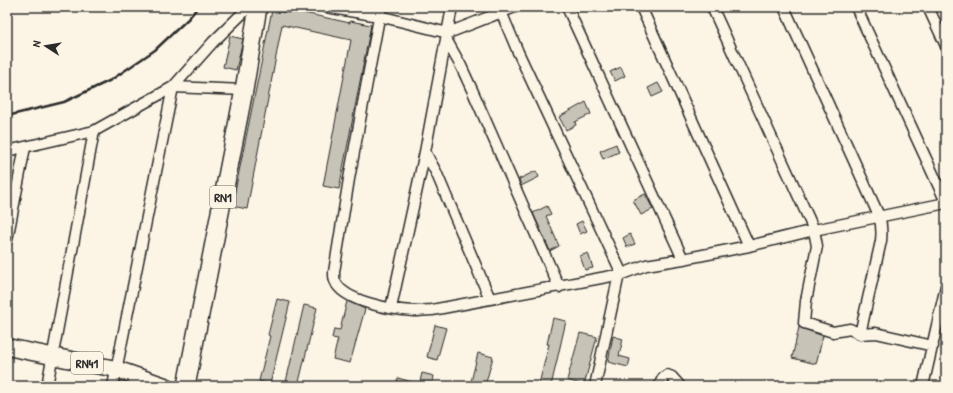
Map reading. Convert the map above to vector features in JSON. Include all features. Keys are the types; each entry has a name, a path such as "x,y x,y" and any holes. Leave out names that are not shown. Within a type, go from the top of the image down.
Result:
{"highway":[{"name":"RN1","path":"186,386 244,90 258,7"}],"main road":[{"name":"RN41","path":"7,347 116,369 165,386"}],"street":[{"path":"7,151 94,131 173,86 213,42 249,7"},
{"path":"326,7 380,11 447,37 474,92 559,287"},
{"path":"391,308 425,152 452,7"},
{"path":"447,37 500,10 515,7"},
{"path":"567,7 683,260"},
{"path":"641,7 749,246"},
{"path":"712,7 814,230 817,246 804,315 804,323 833,332 850,329 860,334 876,333 933,346"},
{"path":"784,7 879,216 882,230 881,242 860,334"},
{"path":"380,11 349,179 334,272 336,282 341,290 353,298 391,308 414,311 432,310 559,287 621,274 646,265 683,260 814,230 946,203 856,7"},
{"path":"928,7 946,46"},
{"path":"500,10 621,274 595,386"},
{"path":"173,86 244,90"},
{"path":"113,386 173,86"},
{"path":"46,386 94,131"},
{"path":"7,240 25,147"},
{"path":"425,152 436,172 490,299"},
{"path":"923,386 946,286"},
{"path":"659,386 667,375 672,377 680,386"}],"building":[{"path":"272,10 289,13 290,10 350,23 350,21 371,25 339,189 323,186 351,40 282,25 247,209 232,206"},
{"path":"230,36 243,39 236,70 223,67"},
{"path":"621,67 625,76 615,81 610,72"},
{"path":"658,83 663,92 652,97 648,88"},
{"path":"586,102 591,114 575,122 576,125 566,130 559,117"},
{"path":"616,144 619,152 603,159 600,151"},
{"path":"536,171 539,177 521,186 519,179"},
{"path":"645,194 653,209 641,215 633,200"},
{"path":"547,206 551,214 546,216 559,246 550,251 533,213"},
{"path":"582,221 587,231 580,234 576,224"},
{"path":"630,234 635,244 627,247 623,238"},
{"path":"588,253 593,268 585,270 580,256"},
{"path":"277,299 290,302 270,384 259,381"},
{"path":"347,301 365,309 350,363 333,359 338,339 332,338 334,329 340,330"},
{"path":"304,305 317,308 298,386 285,386"},
{"path":"553,318 566,321 551,386 545,386 539,384 549,344 547,344"},
{"path":"435,325 446,328 437,360 427,357"},
{"path":"799,327 823,336 816,364 792,358"},
{"path":"580,333 597,337 584,385 567,380"},
{"path":"613,336 623,339 619,356 630,359 628,367 608,362"},
{"path":"478,353 493,357 485,386 470,386"},
{"path":"422,373 434,376 432,386 419,386"},
{"path":"398,378 419,384 419,386 395,386"}],"railway":[{"path":"7,116 64,102 111,80 155,50 189,18 198,7"}]}
